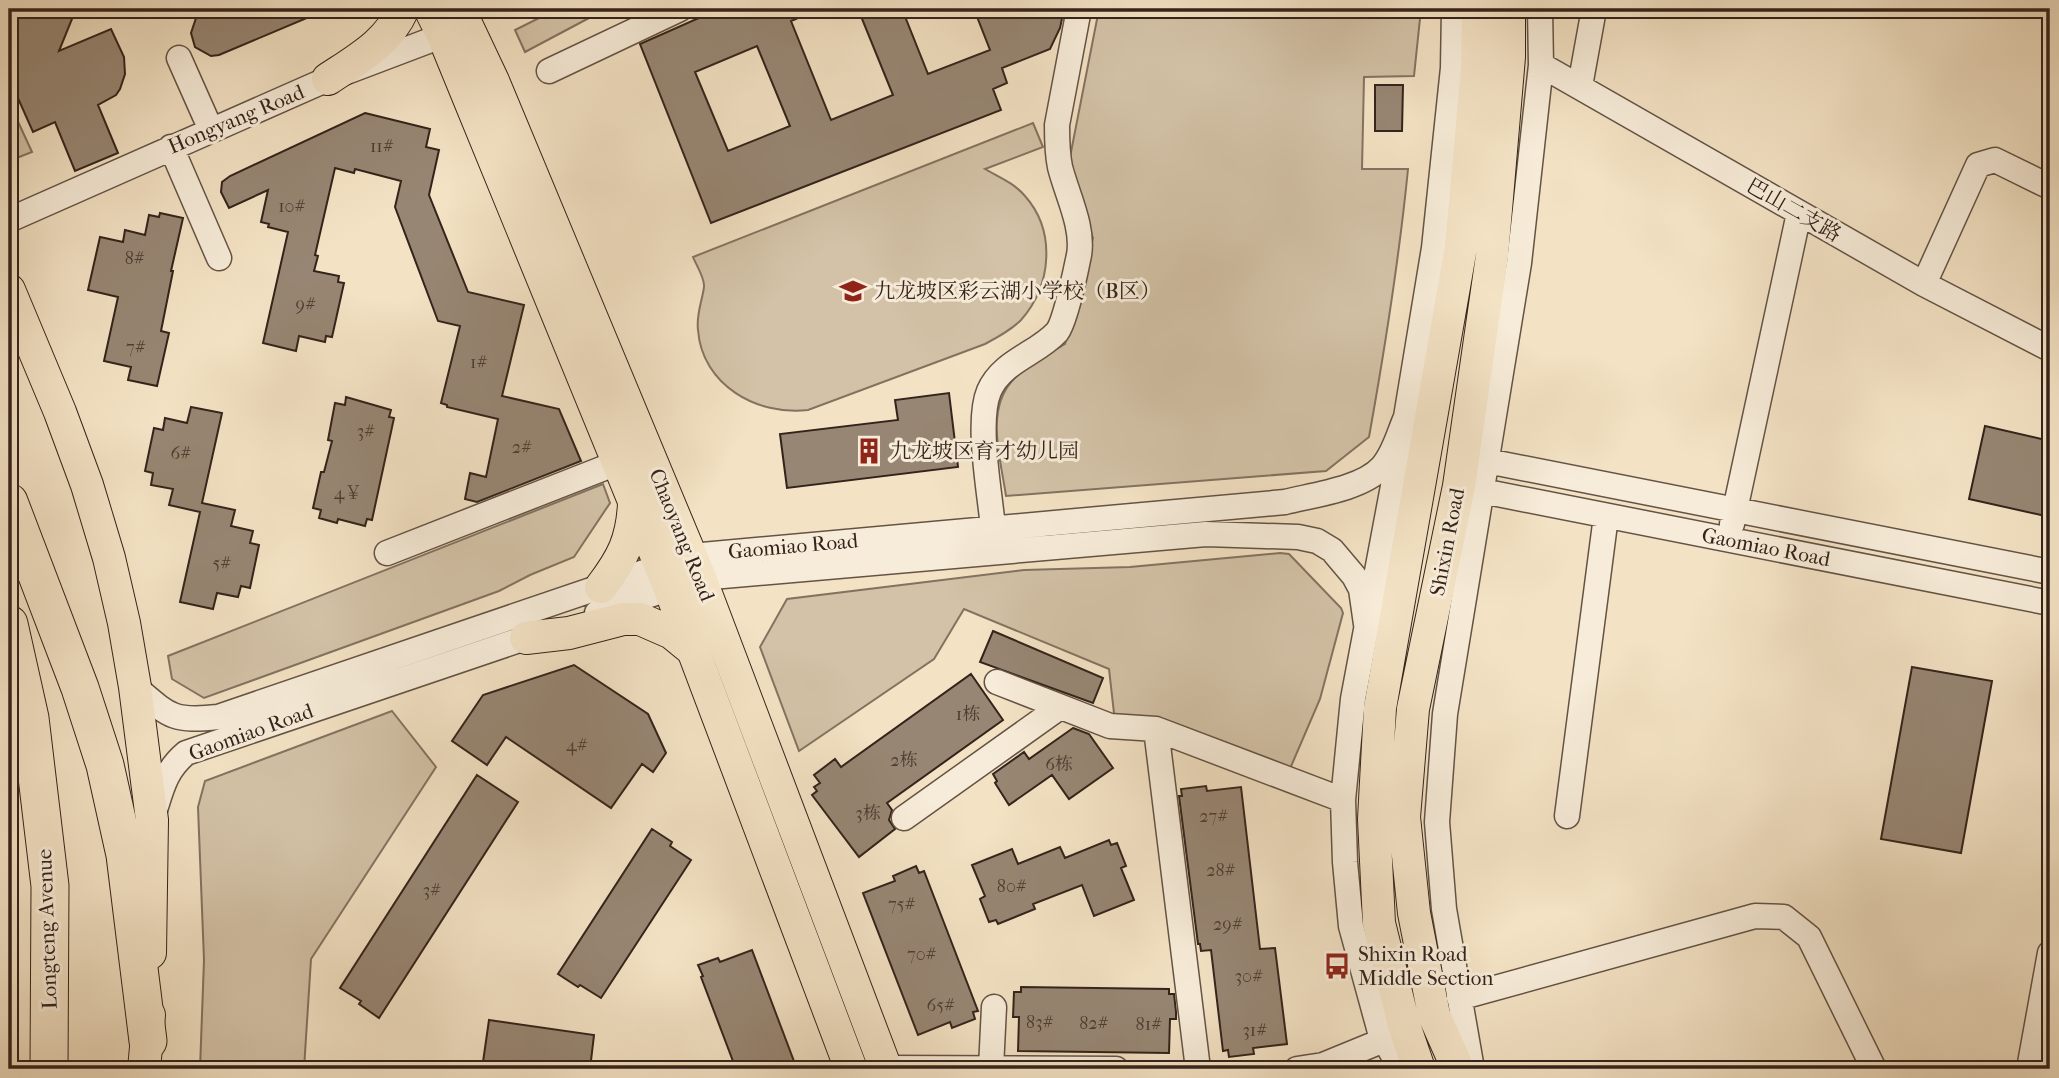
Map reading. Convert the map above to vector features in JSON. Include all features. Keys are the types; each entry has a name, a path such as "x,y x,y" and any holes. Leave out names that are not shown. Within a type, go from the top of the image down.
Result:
{"highway":[{"path":"9,502 80,688 105,765 124,855 146,1055"},
{"name":"Longteng Avenue","path":"9,624 30,718 50,886 49,1069"}],"main road":[{"path":"328,79 376,47 394,26 403,9"},
{"name":"Shixin Road","path":"1419,1069 1404,1025 1378,923 1374,819 1379,722 1461,247 1477,69 1478,9"},
{"name":"Shixin Road","path":"1458,1069 1434,1016 1414,913 1405,817 1413,709 1459,486 1492,256 1509,57 1509,9"},
{"name":"Chaoyang Road","path":"450,20 617,463 666,577 851,1069"},
{"name":"Chaoyang Road","path":"450,20 493,81 696,567 885,1069"},
{"path":"9,290 87,485 109,558 135,687 152,820 146,1055"},
{"path":"601,586 617,566 627,547 634,504"},
{"path":"526,638 569,633 623,619 639,619 672,633 694,651"}],"street":[{"path":"549,71 680,9"},
{"path":"993,528 984,426 990,388 1004,370 1059,328 1079,255 1080,237 1060,167 1057,125 1079,9"},
{"path":"1401,1069 1380,1032 1352,926 1345,862 1343,800 1353,699 1406,418 1434,248 1453,68 1454,9"},
{"path":"1472,1069 1444,909 1437,822 1445,714 1519,262 1542,65 1541,9"},
{"path":"1580,86 1594,9"},
{"name":"Hongyang Road","path":"9,220 328,79 450,20"},
{"path":"179,58 211,130"},
{"name":"巴山二支路","path":"1542,65 1924,284 2050,349"},
{"path":"171,147 219,258"},
{"path":"1924,284 1979,165 1994,160 2050,187"},
{"path":"1728,540 1799,213"},
{"name":"Gaomiao Road","path":"152,820 163,782 173,764 186,753 526,638 666,577 696,567 993,528 1285,502 1369,478 1383,466 1390,455 1406,418"},
{"name":"Gaomiao Road","path":"1487,461 2050,572"},
{"path":"387,553 617,463"},
{"name":"Gaomiao Road","path":"1482,491 2050,603"},
{"path":"1206,534 1300,528 1309,522 1308,511 1285,502"},
{"path":"1567,816 1606,516"},
{"name":"Gaomiao Road","path":"696,567 1206,534 1298,537 1317,541 1332,550 1354,576 1361,589 1367,624"},
{"name":"Gaomiao Road","path":"135,687 162,711 176,719 218,717 601,586 666,577"},
{"path":"998,682 1110,726 1156,729 1343,800"},
{"path":"904,818 1060,708"},
{"path":"1156,729 1198,1069"},
{"path":"1459,998 1755,916 1784,917 1809,937 1874,1069"},
{"path":"2029,1069 2050,953"},
{"path":"991,1068 994,1007"},
{"path":"1297,1069 1323,1065 1384,1040"},
{"path":"885,1069 1116,1069"}],"shaded area":[{"path":"557,9 606,9 525,52 515,30"},
{"path":"1099,9 1421,9 1414,76 1364,77 1362,169 1408,169 1391,304 1369,437 1326,471 1006,496 997,436 999,407 1004,393 1018,375 1065,344 1093,238 1072,184 1070,157"},
{"path":"9,102 32,152 9,161"},
{"path":"1033,123 1043,147 985,169 1021,191 1035,210 1046,241 1044,275 1039,291 1017,324 985,344 808,410 789,411 752,402 721,381 710,367 702,349 698,313 704,283 693,257"},
{"path":"603,484 610,503 574,557 499,591 204,698 172,679 168,656"},
{"path":"1289,554 1343,613 1320,699 1289,771 1115,722 1109,669 964,609 934,659 799,751 760,647 787,599 1024,570 1130,567"},
{"path":"392,711 436,767 311,959 304,1069 200,1069 204,960 198,807 205,781"}],"building":[{"path":"9,9 76,9 59,51 111,29 124,57 125,74 116,95 98,105 118,153 75,171 55,122 33,132 9,78"},
{"path":"199,9 328,9 211,56 195,47 191,33"},
{"path":"719,9 819,9 791,21 831,120 893,95 858,9 902,9 928,74 990,50 974,9 1064,9 1060,28 1050,49 1002,68 1007,83 993,89 1001,110 711,223 640,44","holes":["757,46 790,126 728,151 695,72"]},
{"path":"1375,85 1403,85 1402,131 1375,131"},
{"path":"365,113 430,129 426,147 439,150 429,195 468,292 524,305 502,396 559,409 581,461 477,502 465,499 470,473 486,477 498,419 447,407 441,403 460,326 438,321 395,207 401,181 355,169 354,173 335,168 315,255 318,256 314,271 339,276 338,282 344,283 332,337 326,336 325,342 299,336 296,351 263,343 288,232 268,227 269,224 261,222 268,190 229,208 221,192 222,182"},
{"path":"160,213 183,218 161,331 169,333 157,386 128,380 131,367 104,361 118,297 88,290 100,237 123,242 125,230 145,235 149,215 159,217"},
{"name":"九龙坡区育才幼儿园","path":"949,393 958,467 787,488 780,434 898,420 895,400"},
{"path":"346,397 391,410 389,417 394,418 372,520 367,519 365,526 338,519 337,523 319,518 321,510 313,508 321,472 324,472 332,441 328,440 335,403 345,405"},
{"path":"191,407 222,413 202,503 235,510 231,526 253,531 250,543 259,545 250,588 241,586 238,597 217,593 213,609 180,602 200,512 169,505 173,489 151,485 153,473 145,471 154,428 163,430 165,418 187,423"},
{"path":"1985,426 2050,441 2050,517 1969,499"},
{"path":"993,631 1103,678 1093,703 980,662"},
{"path":"574,665 648,714 666,753 653,772 642,764 611,808 506,737 487,765 452,741 483,695"},
{"path":"1912,667 1992,681 1961,853 1881,839"},
{"path":"971,674 1003,720 887,803 892,810 889,820 895,829 859,857 812,795 817,791 814,787 820,783 814,775 835,759 841,767"},
{"path":"1073,728 1089,734 1113,768 1069,799 1052,775 1009,805 995,783 997,781 993,774 1024,752 1029,759"},
{"path":"477,775 518,802 379,1018 359,1004 361,1001 340,988"},
{"path":"1206,786 1207,791 1241,787 1260,949 1275,948 1287,1044 1253,1048 1254,1054 1229,1057 1228,1050 1223,1051 1211,950 1201,951 1198,944 1179,796 1182,796 1181,789"},
{"path":"652,829 672,842 670,846 691,860 601,998 558,974"},
{"path":"1109,840 1111,845 1117,843 1126,866 1121,868 1134,900 1094,916 1082,885 1033,904 1035,909 998,924 996,920 989,922 980,899 985,896 972,865 1012,849 1018,864 1060,847 1065,858"},
{"path":"916,866 919,873 924,871 978,1011 973,1012 975,1019 952,1028 950,1022 918,1035 863,893 895,881 893,876"},
{"path":"752,950 795,1064 780,1069 736,1069 698,965 718,958 720,962"},
{"path":"1021,987 1169,989 1169,994 1174,994 1176,1019 1170,1019 1169,1053 1018,1051 1019,1017 1013,1017 1014,992 1021,992"},
{"path":"489,1020 594,1035 590,1069 482,1069"}],"place":[{"name":"九龙坡区彩云湖小学校（B区）","path":"853,291"},
{"name":"九龙坡区育才幼儿园","path":"869,451"},
{"name":"Shixin Road Middle Section","path":"1337,966"}]}
